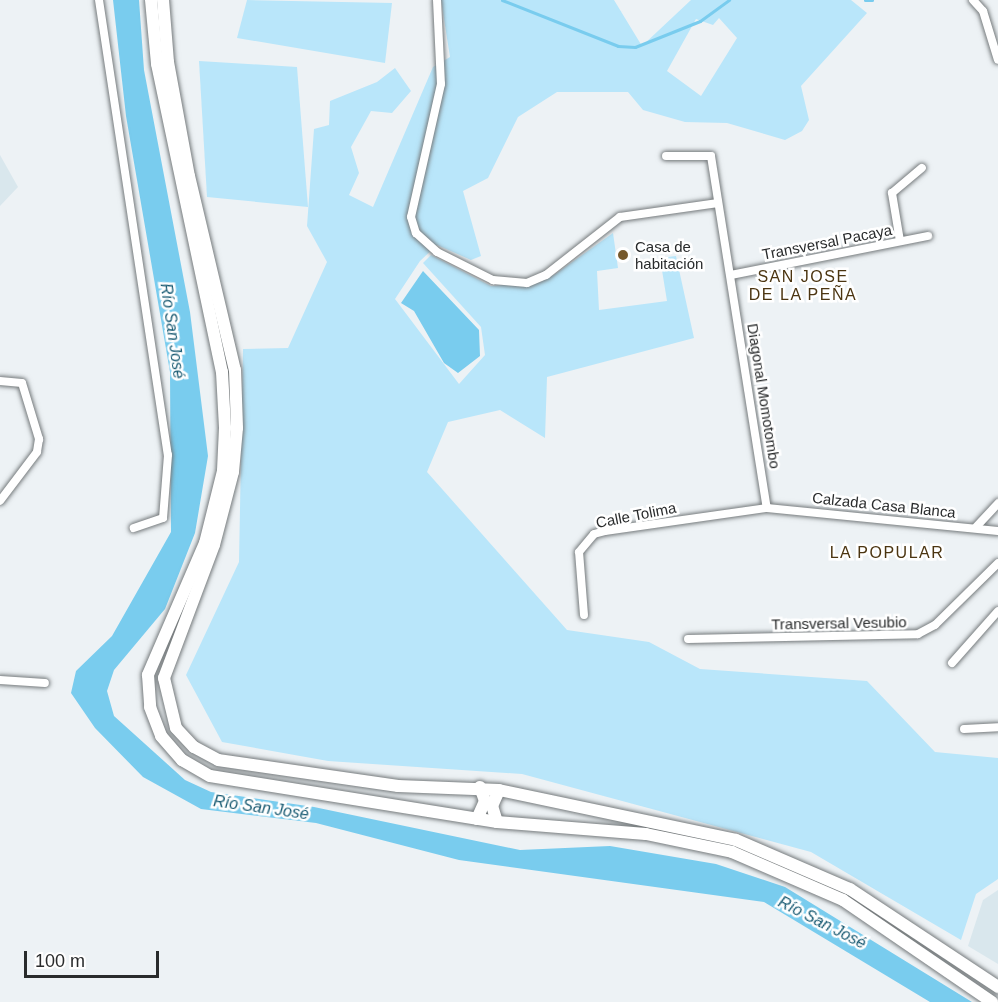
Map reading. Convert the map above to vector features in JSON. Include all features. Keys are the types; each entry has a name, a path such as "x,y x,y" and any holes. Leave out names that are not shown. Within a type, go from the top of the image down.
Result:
{"main road":[{"path":"151,0 157,64 222,372 225,428 224,471 205,543 148,675 150,707 161,736 182,760 210,776 497,822 646,834 732,852 783,870 843,900 992,1002"},
{"path":"163,0 168,62 189,176 235,370 237,428 214,545 164,678 169,711 194,747 218,760 398,786 480,787 500,790 736,840 790,859 850,889 998,987"},
{"path":"477,819 484,806 480,787"},
{"path":"497,822 492,806 500,790"}],"street":[{"path":"99,0 168,455 163,518 134,528"},
{"path":"437,0 441,84 411,217 416,233 437,252 493,280 527,282 546,275 620,217 718,203"},
{"path":"973,0 982,11 998,60"},
{"name":"Diagonal Momotombo","path":"666,156 710,155 767,508"},
{"path":"900,242 892,193 922,168"},
{"name":"Transversal Pacaya","path":"731,275 928,236"},
{"path":"0,381 21,382 39,439 37,452 0,501"},
{"path":"976,527 998,504"},
{"name":"Calzada Casa Blanca","path":"767,508 976,527 998,531"},
{"name":"Calle Tolima","path":"584,615 579,552 594,534 767,508"},
{"name":"Transversal Vesubio","path":"688,639 918,634 935,625 998,562"},
{"path":"952,663 998,611"},
{"path":"0,680 45,683"},
{"path":"964,729 998,727"}],"shaded area":[{"path":"247,0 392,3 385,63 237,38"},
{"path":"441,0 614,0 642,46 691,0 851,0 867,13 801,86 809,120 802,131 785,140 727,123 685,122 643,110 628,92 557,92 518,117 488,178 463,191 481,256 471,260 437,245 420,261 395,299 459,384 485,355 481,327 423,263 431,255 491,286 527,283 554,275 613,233 618,268 597,271 599,310 667,301 660,258 676,256 694,338 547,377 545,438 500,410 448,422 427,472 567,630 649,642 700,669 867,681 935,752 998,758 998,879 976,894 961,940 811,852 522,774 328,761 222,742 186,675 239,562 243,349 288,348 327,262 307,226 314,129 329,125 330,101 377,82 395,68 411,91 392,113 371,111 351,147 359,173 349,195 373,207 433,67 450,57","holes":["719,18 737,38 701,96 667,71 696,19 713,25"]},
{"path":"199,61 297,67 308,207 207,197"},
{"path":"0,155 18,187 0,206"},
{"path":"998,890 998,964 968,946 983,900"}],"water":[{"name":"Río San José","path":"113,0 139,0 144,70 190,312 208,456 195,533 165,609 114,670 107,691 114,716 185,780 211,792 314,807 520,850 610,846 716,864 785,887 972,1002 930,1002 764,902 459,860 316,823 201,809 143,777 95,728 71,693 76,671 112,636 171,532 170,372 126,116"},
{"path":"423,271 479,330 480,356 458,373 444,363 414,311 401,303"}],"waterway":[{"path":"502,0 618,46 635,47 700,21 729,0"},
{"path":"865,0 872,0"}],"place":[{"name":"Casa de habitación","path":"623,255"}],"district":[{"name":"SAN JOSE DE LA PEÑA","path":"803,286"},
{"name":"LA POPULAR","path":"887,553"}]}
